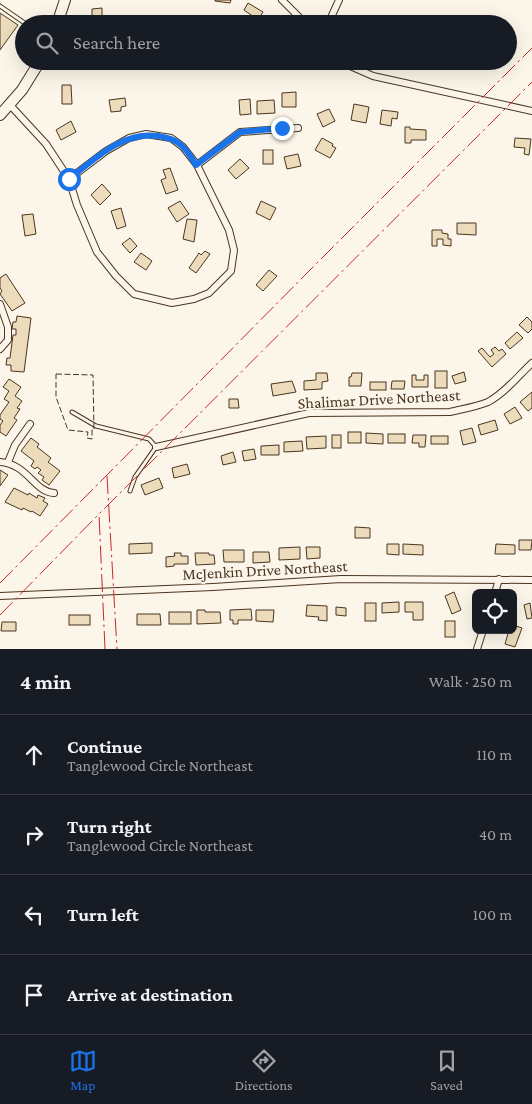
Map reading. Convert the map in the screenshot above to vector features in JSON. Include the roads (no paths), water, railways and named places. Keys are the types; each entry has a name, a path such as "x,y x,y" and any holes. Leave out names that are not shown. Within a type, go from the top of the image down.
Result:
{"main road":[{"path":"60,15 65,0"},
{"path":"0,115 10,105 34,70"}],"street":[{"path":"282,0 297,15"},
{"path":"332,15 339,0"},
{"path":"359,70 373,76 532,111"},
{"path":"10,105 46,144 69,179 77,205 97,252 116,276 134,294 172,303 194,299 209,293 231,271 234,250 229,230 196,165 183,146 171,138 146,134 129,138 106,151 69,179"},
{"path":"196,165 240,132 298,128"},
{"path":"0,304 8,327 8,340 0,349"},
{"name":"Shalimar Drive Northeast","path":"156,447 308,413 450,412 469,408 487,402 504,390 532,363"},
{"path":"8,462 15,445 30,424"},
{"path":"0,462 8,462 23,470 40,488 54,493"},
{"name":"McJenkin Drive Northeast","path":"0,596 213,588 341,579 532,580"},
{"path":"496,589 499,579"},
{"path":"477,649 482,634"}],"lane":[{"path":"0,6 15,16"},
{"path":"72,412 96,426 149,439 156,447 134,477 130,491"}]}
